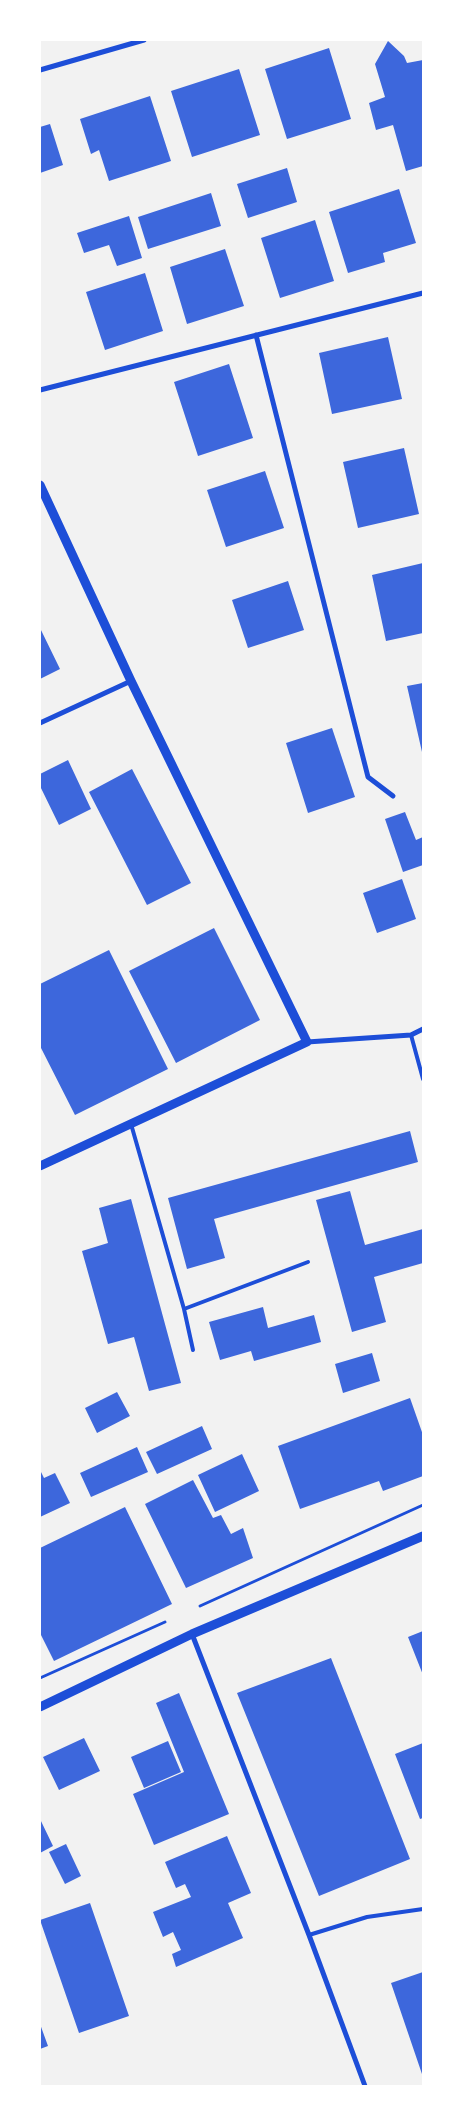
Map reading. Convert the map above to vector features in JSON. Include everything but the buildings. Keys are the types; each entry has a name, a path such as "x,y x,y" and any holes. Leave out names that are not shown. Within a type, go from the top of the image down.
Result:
{"street":[{"path":"40,70 144,40"},
{"path":"40,390 423,293"},
{"path":"256,335 368,777 393,796"},
{"path":"40,485 131,681 307,1042"},
{"path":"40,723 131,681"},
{"path":"40,1166 307,1042 411,1035 423,1029"},
{"path":"40,1707 192,1634 423,1536"},
{"path":"192,1634 309,1935 365,2086"}],"lane":[{"path":"411,1035 423,1079"},
{"path":"131,1124 184,1309 193,1350"},
{"path":"184,1309 308,1262"},
{"path":"309,1935 367,1917 423,1909"}],"path":[{"path":"191,1610 423,1505"},
{"path":"40,1678 174,1618"}]}
